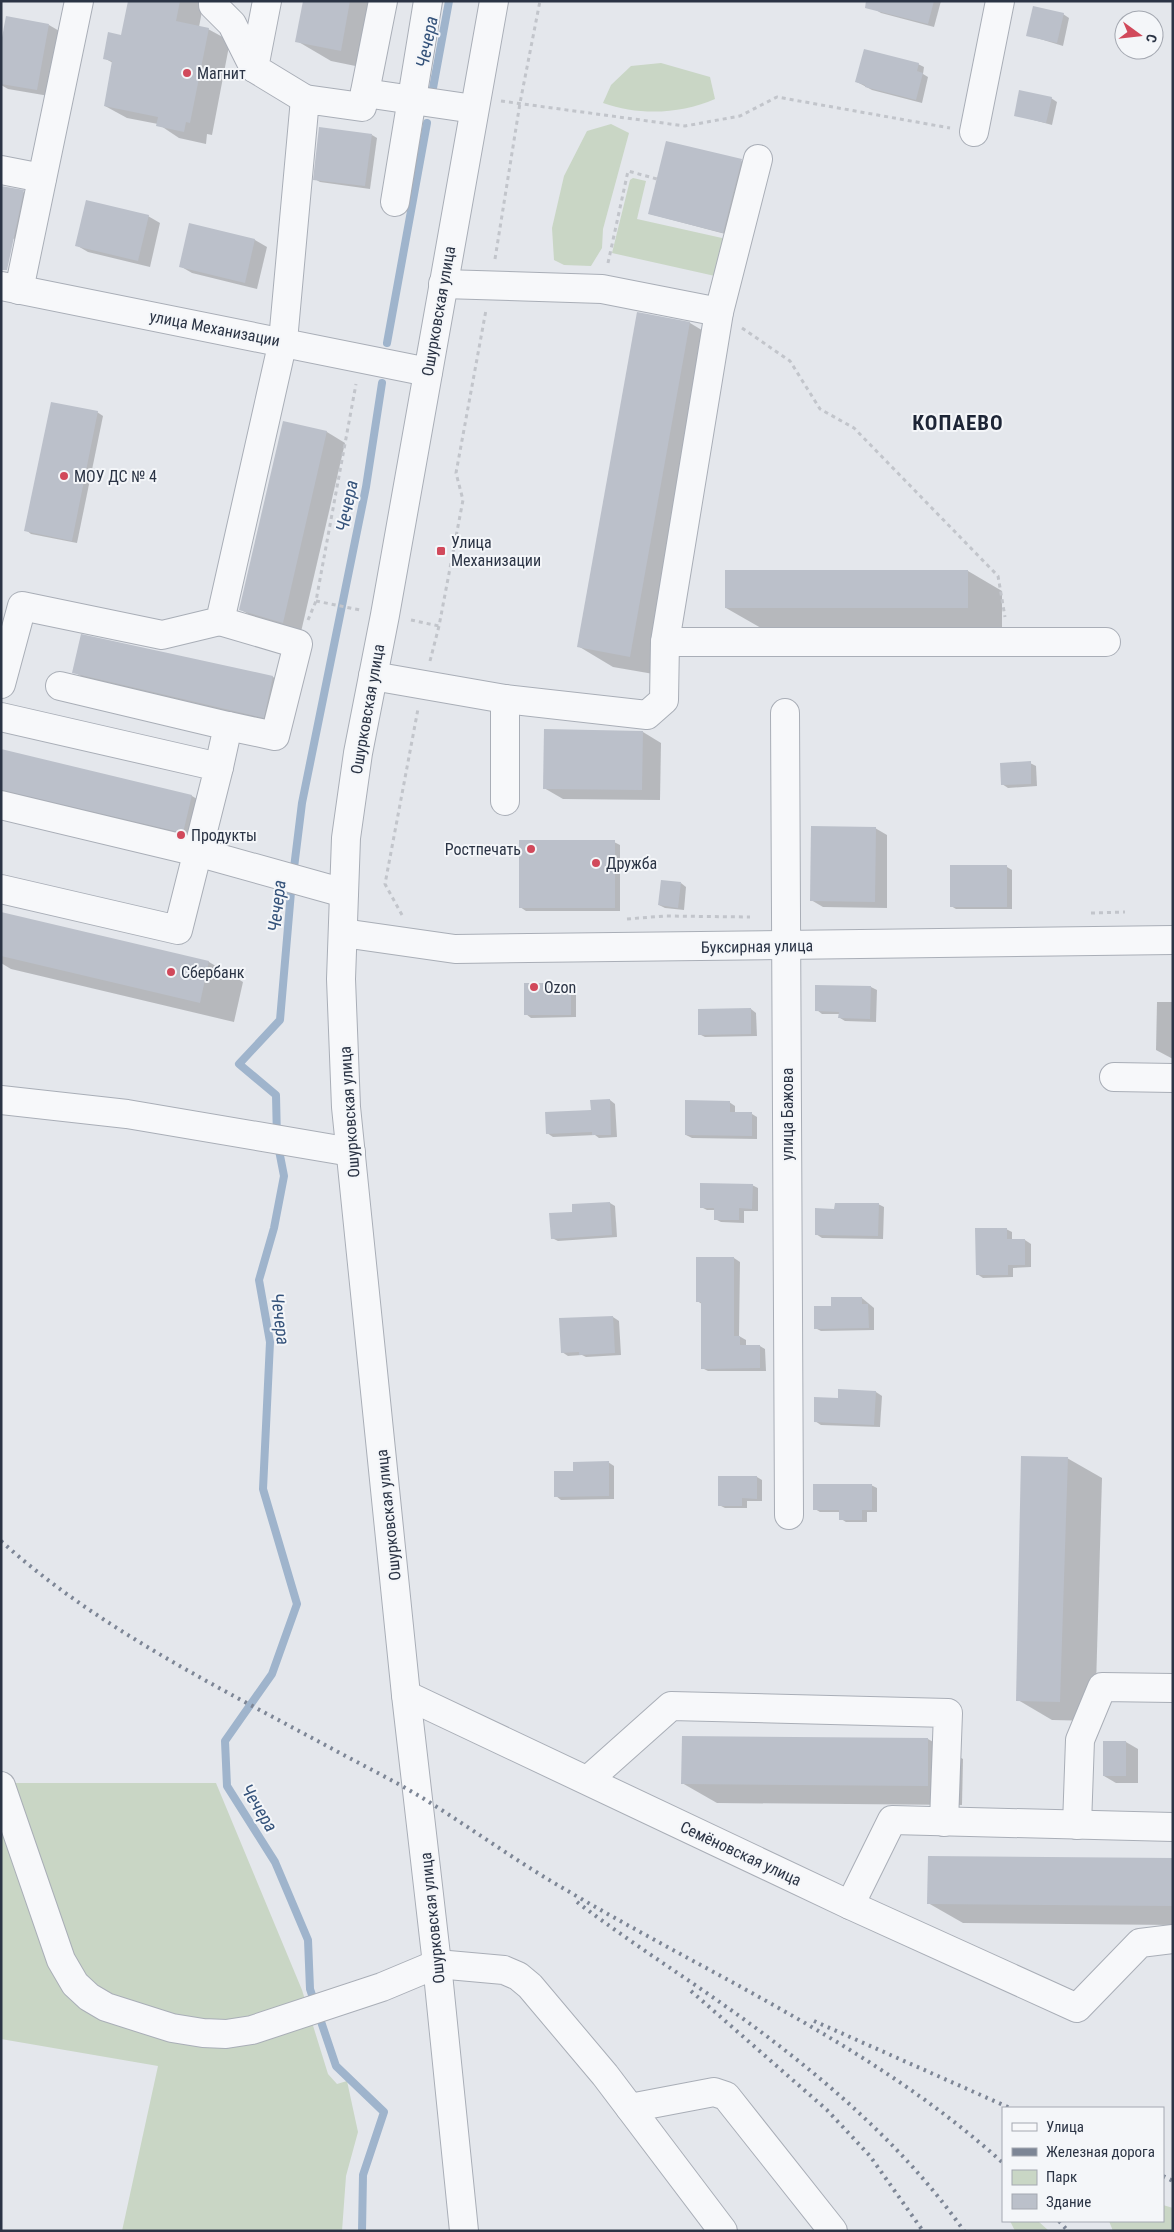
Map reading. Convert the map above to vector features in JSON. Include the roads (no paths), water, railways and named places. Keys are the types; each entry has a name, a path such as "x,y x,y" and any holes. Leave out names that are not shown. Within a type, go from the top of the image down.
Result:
{"street":[{"path":"10,288 42,178 79,1"},
{"path":"213,1 213,5 232,24 254,68 305,99 362,107 383,1"},
{"path":"254,68 267,1"},
{"path":"395,202 428,1"},
{"name":"Ошурковская улица","path":"464,2231 437,1964 406,1695 346,1107 341,979 348,829 358,753 494,1"},
{"path":"974,132 1000,1"},
{"path":"365,93 412,100 475,103"},
{"path":"220,621 283,342 305,99"},
{"path":"373,676 505,699 647,715 664,700 665,642 719,312 758,159"},
{"path":"1,170 42,178"},
{"path":"443,284 491,287 602,288 719,312"},
{"name":"улица Механизации","path":"10,288 428,372"},
{"path":"1,684 22,606 162,635 220,621 298,644 275,736 60,686"},
{"path":"665,642 1106,642"},
{"path":"505,699 505,801"},
{"name":"улица Бажова","path":"785,713 790,1515"},
{"path":"1,717 219,767"},
{"path":"1,889 178,930 228,726"},
{"path":"1,805 197,852 344,893"},
{"name":"Буксирная улица","path":"343,933 455,950 1173,940"},
{"path":"1114,1077 1173,1078"},
{"path":"1,1100 127,1114 351,1152"},
{"path":"1077,1825 1080,1740 1102,1687 1173,1688"},
{"name":"Семёновская улица","path":"406,1695 850,1904 1077,2008 1140,1944 1173,1939"},
{"path":"588,1780 671,1706 948,1713 944,1822"},
{"path":"1,1786 61,1960 75,1984 88,1997 106,2007 172,2028 226,2034 252,2030 382,1987 437,1964 492,1968 518,1976 530,1986 630,2108 723,2231"},
{"path":"850,1904 892,1820 1173,1827"},
{"path":"630,2108 714,2092 726,2096 833,2231"}],"waterway":[{"name":"Чечера","path":"433,88 449,1"},
{"name":"Чечера","path":"387,343 427,123"},
{"name":"Чечера","path":"362,2231 363,2175 384,2112 336,2066 310,1989 308,1940 275,1862 227,1786 225,1741 272,1674 297,1604 263,1489 270,1342 259,1280 274,1228 284,1176 277,1140 276,1095 239,1064 280,1020 291,892 302,803 366,487 382,383"}],"railway":[{"path":"1,1541 76,1601 158,1653 243,1701 410,1790 561,1887 846,2047 953,2121 1002,2162"},
{"path":"577,1902 757,2029 832,2089 903,2156 945,2205 964,2231"},
{"path":"691,1991 827,2110 870,2156 923,2231"},
{"path":"814,2021 1008,2107"},
{"path":"1164,2176 1173,2181"},
{"path":"1060,2222 1068,2231"}],"place":[{"name":"Магнит","path":"187,73"},
{"name":"МОУ ДС № 4","path":"64,476"},
{"name":"Улица Механизации","path":"441,551"},
{"name":"Продукты","path":"181,835"},
{"name":"Ростпечать","path":"531,849"},
{"name":"Дружба","path":"596,863"},
{"name":"Сбербанк","path":"171,972"},
{"name":"Ozon","path":"534,987"}],"district":[{"name":"КОПАЕВО","path":"958,423"}]}
